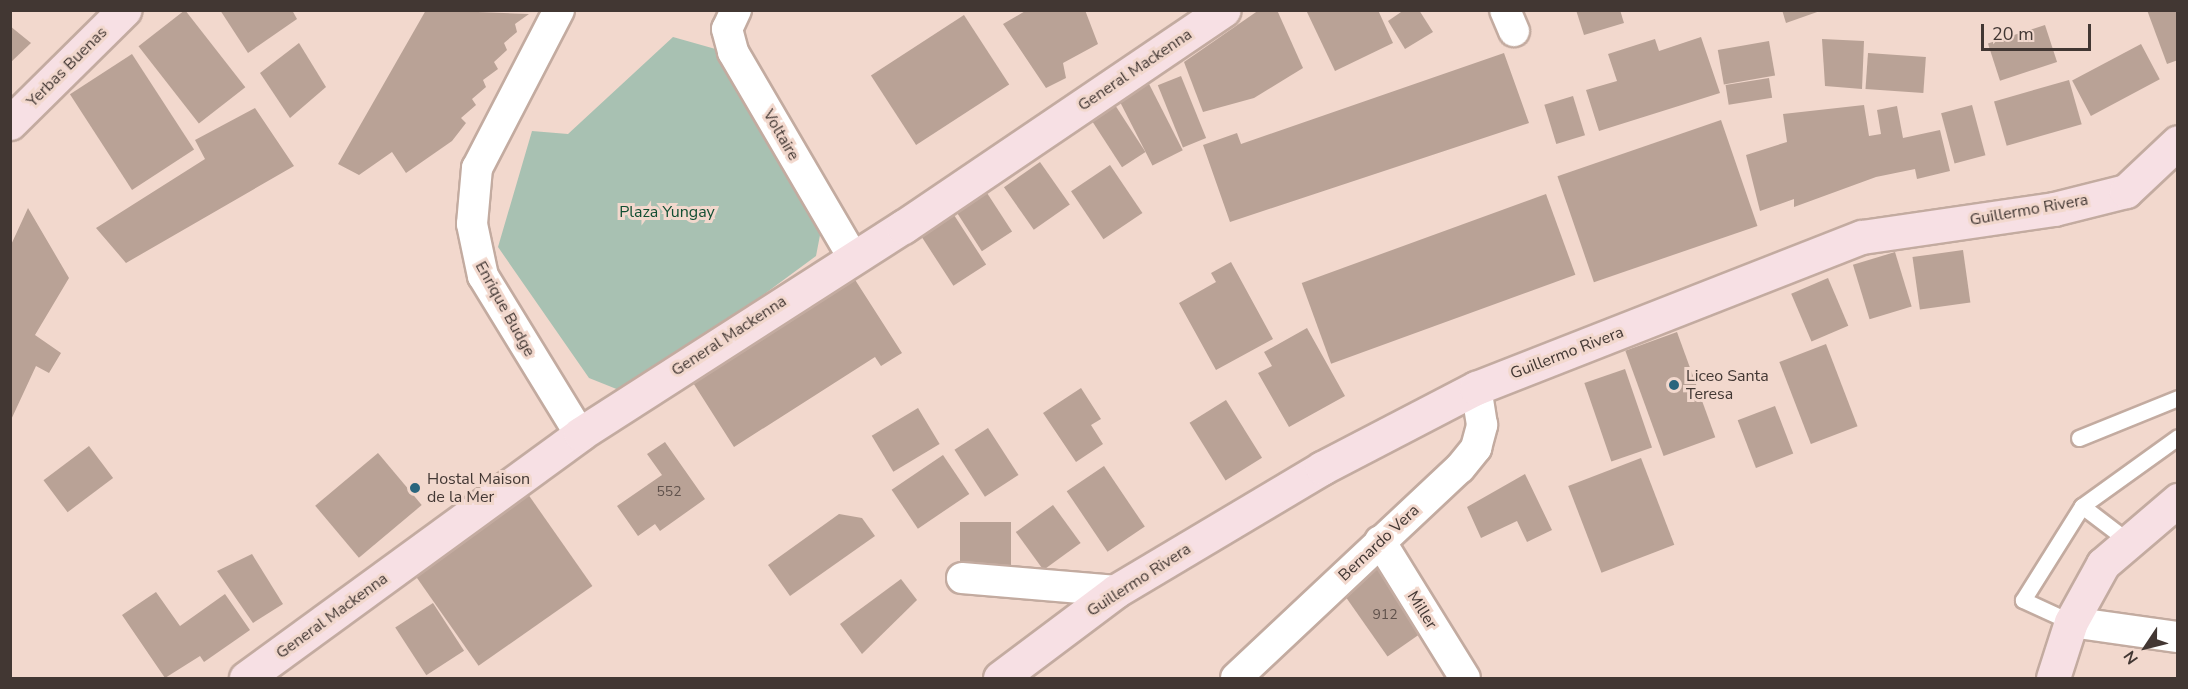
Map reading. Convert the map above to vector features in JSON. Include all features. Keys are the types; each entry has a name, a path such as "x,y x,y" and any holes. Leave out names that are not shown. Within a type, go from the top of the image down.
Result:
{"street":[{"name":"Yerbas Buenas","path":"10,123 124,10"},
{"name":"Enrique Budge","path":"559,10 477,168 472,224 483,276 580,434"},
{"name":"Voltaire","path":"736,10 727,29 733,52 852,256"},
{"name":"General Mackenna","path":"246,678 580,434 1224,10"},
{"name":"Guillermo Rivera","path":"1000,678 1116,591 1322,468 1476,388 1862,237 2054,209 2126,191 2178,142"},
{"name":"Bernardo Vera","path":"1236,678 1476,448 1482,425 1476,388"},
{"path":"2053,678 2071,622 2103,564 2178,500"},
{"name":"Miller","path":"1380,541 1464,678"},
{"path":"962,578 1116,591"},
{"path":"2071,622 2178,637"}],"lane":[{"path":"2079,438 2178,398"},
{"path":"2071,622 2024,600 2082,506 2178,437"},
{"path":"2082,506 2128,541"}],"green space":[{"name":"Plaza Yungay","path":"673,37 719,50 821,230 816,256 629,394 589,378 498,247 532,131 568,134"}],"building":[{"path":"185,10 245,87 199,124 139,46"},
{"path":"220,10 292,10 297,19 248,53"},
{"path":"426,10 529,14 515,24 517,32 504,43 507,50 494,62 498,69 483,80 486,87 472,99 476,105 461,118 466,123 452,141 406,173 392,152 359,175 338,164"},
{"path":"1027,10 1085,10 1098,44 1063,63 1066,78 1046,88 1003,24"},
{"path":"1259,10 1277,10 1303,68 1254,98 1203,112 1184,62"},
{"path":"1306,10 1378,10 1393,43 1335,71"},
{"path":"1404,10 1419,10 1433,32 1405,49 1388,21"},
{"path":"1576,10 1620,10 1624,23 1584,35"},
{"path":"1782,10 1820,10 1820,11 1786,23"},
{"path":"2147,10 2178,10 2178,60 2167,64"},
{"path":"964,15 1009,85 916,145 871,75"},
{"path":"2045,25 2057,62 2000,81 1988,44"},
{"path":"10,26 31,43 10,63"},
{"path":"1701,37 1720,93 1599,131 1586,90 1617,81 1608,54 1655,39 1659,51"},
{"path":"1822,39 1864,41 1862,89 1825,86"},
{"path":"1769,41 1775,75 1724,84 1718,50"},
{"path":"299,43 326,87 290,118 260,73"},
{"path":"2141,44 2160,79 2091,116 2072,81"},
{"path":"1504,53 1529,123 1230,222 1203,145 1237,133 1241,144"},
{"path":"1868,53 1926,57 1923,93 1865,89"},
{"path":"132,54 194,150 132,190 70,94"},
{"path":"1181,76 1206,138 1183,147 1158,85"},
{"path":"1146,78 1183,150 1152,166 1116,93"},
{"path":"1769,78 1772,98 1729,105 1726,85"},
{"path":"2069,80 2082,124 2007,146 1994,101"},
{"path":"1573,96 1585,135 1556,144 1544,105"},
{"path":"1115,105 1145,152 1122,167 1092,120"},
{"path":"1864,105 1869,136 1881,134 1877,110 1897,106 1903,138 1940,130 1950,171 1917,179 1915,169 1876,177 1794,207 1794,199 1760,211 1746,155 1787,142 1783,114"},
{"path":"1972,105 1985,155 1955,164 1941,113"},
{"path":"255,108 294,166 126,263 96,228 205,159 195,140"},
{"path":"1721,120 1757,226 1594,282 1557,176"},
{"path":"1040,162 1070,205 1034,230 1004,187"},
{"path":"1110,165 1142,213 1103,239 1071,191"},
{"path":"987,193 1012,232 982,251 957,213"},
{"path":"1546,194 1575,275 1331,364 1302,283"},
{"path":"28,208 69,278 35,335 61,353 49,373 36,366 10,422 10,247"},
{"path":"954,215 986,264 953,286 921,236"},
{"path":"1963,250 1970,302 1920,310 1912,257"},
{"path":"1895,252 1912,307 1870,319 1853,265"},
{"path":"1231,262 1273,339 1216,370 1179,303 1216,282 1211,273"},
{"path":"852,275 902,353 881,366 875,357 734,447 690,378"},
{"path":"1828,278 1848,326 1811,341 1791,294"},
{"path":"1307,328 1345,396 1289,427 1258,373 1272,366 1264,352"},
{"path":"1677,332 1715,437 1664,456 1625,351"},
{"path":"1826,344 1858,426 1811,444 1779,362"},
{"path":"1625,369 1652,447 1611,461 1584,383"},
{"path":"1081,388 1101,419 1091,425 1103,444 1076,462 1043,413"},
{"path":"1226,400 1262,458 1226,480 1190,423"},
{"path":"1775,406 1793,454 1756,468 1738,420"},
{"path":"918,408 940,444 893,472 872,436"},
{"path":"988,428 1018,475 985,497 954,450"},
{"path":"665,442 705,499 660,531 655,524 638,536 617,506 662,475 647,454"},
{"path":"89,446 113,478 68,512 43,480"},
{"path":"378,453 422,505 359,558 315,506"},
{"path":"943,455 969,494 918,529 892,490"},
{"path":"1641,458 1674,545 1602,573 1568,486"},
{"path":"1104,466 1145,527 1108,552 1067,491"},
{"path":"1525,474 1552,530 1527,542 1517,521 1481,538 1467,507"},
{"path":"523,487 592,586 479,666 409,567"},
{"path":"1053,505 1081,543 1043,570 1016,532"},
{"path":"839,514 862,518 875,536 790,596 768,565"},
{"path":"960,522 1011,522 1011,565 960,565"},
{"path":"252,554 283,604 253,623 217,571"},
{"path":"1378,568 1423,632 1388,657 1343,593"},
{"path":"901,579 917,600 862,654 840,624"},
{"path":"156,592 180,626 225,594 250,630 204,662 200,656 165,678 122,615"},
{"path":"433,603 464,651 426,675 395,628"}],"place":[{"name":"Liceo Santa Teresa","path":"1674,385"},
{"name":"Hostal Maison de la Mer","path":"415,488"}]}
